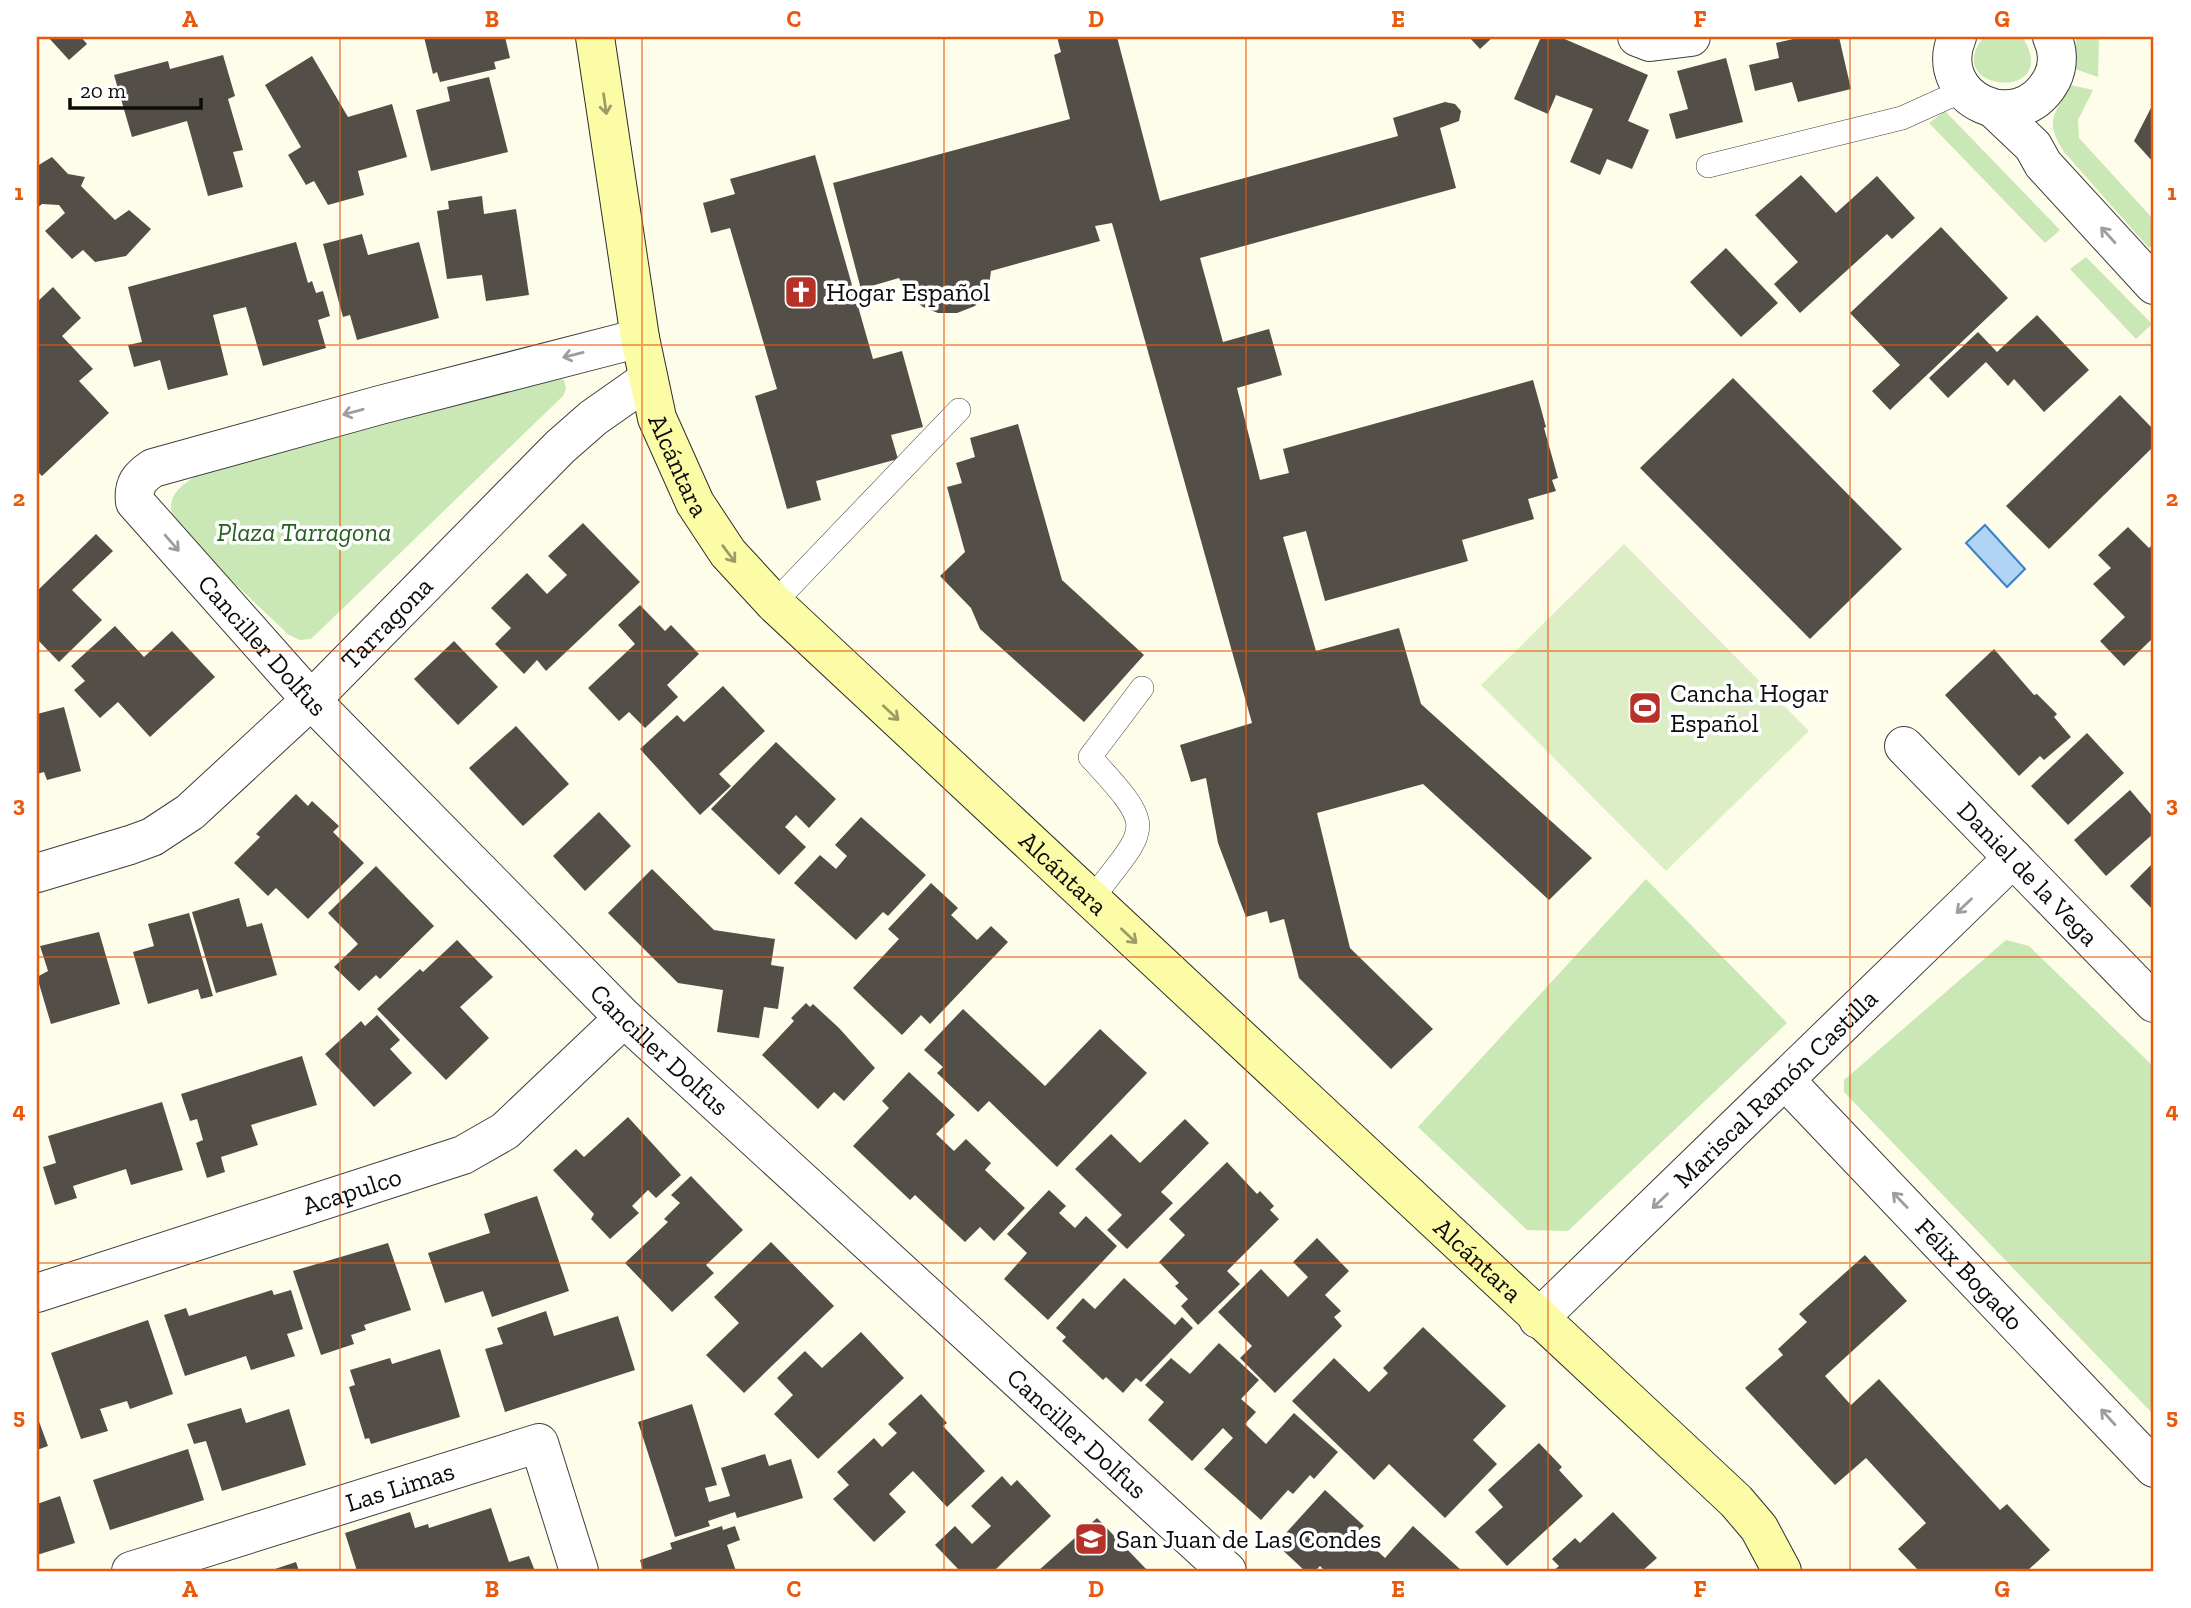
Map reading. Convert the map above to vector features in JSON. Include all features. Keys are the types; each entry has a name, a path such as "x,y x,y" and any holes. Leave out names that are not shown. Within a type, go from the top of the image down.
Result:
{"street":[{"name":"Alcántara","path":"595,37 647,380 667,444 695,503 728,553 774,603 1736,1501 1759,1528 1782,1571"},
{"path":"1637,37 1650,41 1691,37"},
{"path":"1958,37 1953,60 1956,76 2034,146 2043,164 2154,285"},
{"path":"1979,99 2015,109 2035,101 2047,88 2055,73 2057,59 2052,37"},
{"path":"2034,146 2035,101"},
{"name":"Canciller Dolfus","path":"640,338 380,405 153,468 141,475 134,489 135,502 311,700 624,1018 1227,1571"},
{"name":"Tarragona","path":"37,873 130,845 170,826 213,793 311,700 560,447 593,418 647,380"},
{"name":"Daniel de la Vega","path":"1903,746 2154,1003"},
{"name":"Mariscal Ramón Castilla","path":"1538,1319 2013,858"},
{"name":"Acapulco","path":"37,1293 463,1155 505,1131 624,1018"},
{"name":"Félix Bogado","path":"1785,1080 2154,1468"},
{"name":"Las Limas","path":"131,1571 539,1443 579,1571"}],"lane":[{"path":"1708,166 1979,99"},
{"path":"774,603 959,410"},
{"path":"1091,900 1133,846 1140,828 1130,801 1090,757 1142,688"}],"green space":[{"path":"1984,37 2023,38 2031,59 2027,73 2016,81 1987,79 1976,69 1974,56"},
{"path":"2076,37 2099,37 2098,77 2075,69"},
{"path":"2071,85 2093,90 2078,120 2079,138 2154,220 2154,242 2149,248 2064,152 2058,141 2054,132 2054,118"},
{"path":"1945,111 2060,230 2045,243 1929,123"},
{"path":"2086,257 2152,324 2136,339 2070,269"},
{"name":"Plaza Tarragona","path":"551,376 564,380 566,389 563,396 311,639 300,640 289,635 181,533 175,522 171,505 173,497 184,484 202,473"},
{"name":"Cancha Hogar Español","path":"1624,544 1809,731 1666,871 1481,685"},
{"path":"1646,879 1787,1023 1568,1231 1527,1230 1418,1127"},
{"path":"2006,940 2029,946 2154,1067 2154,1415 1844,1092 1844,1080"}],"water":[{"path":"1985,525 2025,569 2007,587 1966,543"}],"building":[{"path":"48,37 81,37 87,44 69,60"},
{"path":"424,37 505,37 510,58 494,62 496,69 440,82 437,72 433,74"},
{"path":"1057,37 1117,37 1160,201 1398,136 1393,118 1445,102 1455,104 1461,111 1459,121 1440,128 1456,188 1200,258 1223,342 1269,329 1282,375 1237,388 1260,480 1289,473 1283,449 1533,380 1546,427 1544,428 1558,478 1552,480 1556,491 1528,499 1534,519 1462,540 1468,561 1325,601 1306,531 1283,537 1316,651 1399,628 1421,704 1592,858 1549,900 1423,784 1317,813 1350,948 1433,1029 1391,1069 1299,978 1284,919 1270,923 1267,911 1246,917 1218,843 1206,778 1191,782 1180,745 1252,723 1112,223 1095,226 1100,241 991,271 988,292 975,306 957,313 938,313 923,307 910,296 899,278 861,289 833,183 1070,119 1054,55 1061,52"},
{"path":"1469,37 1493,37 1480,49"},
{"path":"1541,37 1560,37 1648,75 1628,121 1649,130 1632,169 1607,159 1600,175 1570,162 1593,109 1556,95 1548,114 1514,99"},
{"path":"1802,37 1839,37 1851,89 1798,102 1792,82 1755,91 1749,65 1779,58 1776,43"},
{"path":"223,55 235,96 228,99 243,150 233,152 243,187 208,196 187,121 132,137 114,75 168,61 170,69"},
{"path":"312,56 348,117 392,104 407,157 358,171 364,195 328,205 314,181 306,185 288,155 301,147 265,85"},
{"path":"1726,58 1743,122 1676,139 1669,114 1688,109 1677,71"},
{"path":"489,77 508,152 431,171 416,110 450,101 447,87"},
{"path":"2154,102 2154,163 2134,141"},
{"name":"Hogar Español","path":"815,155 873,359 902,351 923,427 891,435 898,459 816,481 821,500 787,509 755,396 777,389 730,228 711,233 703,203 735,194 730,179"},
{"path":"52,157 68,174 85,177 81,186 115,220 129,210 151,229 126,256 95,262 83,250 72,259 45,231 65,213 59,205 42,204 37,208 37,166"},
{"path":"1801,175 1836,213 1877,176 1915,218 1892,239 1887,234 1800,313 1774,284 1798,262 1755,215"},
{"path":"482,196 484,214 516,209 529,295 486,301 482,275 447,279 437,211 449,209 448,201"},
{"path":"1941,227 2008,298 1890,410 1872,391 1900,365 1850,313"},
{"path":"362,234 368,255 419,242 439,318 357,340 350,315 343,317 323,244"},
{"path":"296,242 308,283 312,281 316,293 323,291 330,316 318,320 326,348 263,366 246,307 213,315 228,375 168,390 160,360 134,367 128,345 142,342 128,287"},
{"path":"1726,248 1778,303 1741,337 1690,282"},
{"path":"53,287 81,318 62,336 93,369 79,381 109,413 42,476 37,471 37,302"},
{"path":"2037,315 2089,370 2044,412 2014,379 2008,386 1986,362 1948,398 1929,378 1978,332 1997,352"},
{"path":"1733,378 1902,549 1810,639 1640,468"},
{"path":"2120,395 2154,430 2154,446 2049,549 2006,506"},
{"path":"1018,424 1062,580 1144,655 1084,722 980,629 971,608 940,576 965,552 947,487 962,483 956,463 975,457 970,438"},
{"path":"583,523 640,582 546,671 537,660 524,674 495,644 511,628 491,608 527,573 547,594 567,575 548,556"},
{"path":"2128,527 2149,548 2154,543 2154,637 2124,666 2100,641 2125,617 2093,584 2111,568 2098,555"},
{"path":"96,534 113,551 72,590 102,620 59,662 37,639 37,591"},
{"path":"640,605 665,631 671,625 699,654 667,685 678,697 645,728 629,712 619,721 588,688 635,644 618,625"},
{"path":"115,626 144,657 172,631 215,677 150,737 118,702 100,718 74,690 85,681 71,666"},
{"path":"454,641 498,687 458,725 414,679"},
{"path":"1994,649 2034,695 2037,694 2057,714 2054,717 2071,737 2044,760 2040,756 2019,776 1945,695"},
{"path":"723,686 765,731 719,774 731,786 700,815 640,749 677,715 684,722"},
{"path":"64,707 81,771 47,780 44,772 37,774 37,714"},
{"path":"516,726 569,784 523,826 469,768"},
{"path":"2087,733 2124,773 2068,825 2031,786"},
{"path":"776,742 836,799 809,828 796,815 785,827 806,847 779,875 711,809"},
{"path":"2130,790 2154,818 2154,833 2106,876 2074,840"},
{"path":"296,794 308,806 312,801 339,826 333,832 364,863 308,919 276,888 268,896 234,863 260,837 256,834"},
{"path":"599,812 631,846 585,891 553,856"},
{"path":"861,817 926,875 888,916 883,912 856,940 794,883 820,855 836,869 847,856 835,845"},
{"path":"2154,862 2154,911 2130,886"},
{"path":"376,866 434,926 380,979 376,975 359,991 334,967 358,944 328,913"},
{"path":"652,869 714,930 775,939 771,965 784,967 778,1009 764,1007 759,1038 717,1032 723,990 678,983 608,913"},
{"path":"931,883 958,908 951,915 977,940 991,926 1008,942 930,1024 921,1015 902,1035 853,988 899,939 888,929"},
{"path":"239,898 247,927 262,923 277,975 216,993 192,912"},
{"path":"189,913 213,996 201,999 198,989 148,1004 133,952 154,946 148,924"},
{"path":"99,932 120,1004 51,1024 37,977 48,971 40,946"},
{"path":"457,940 493,977 460,1007 489,1038 446,1080 377,1009 420,969 423,972"},
{"path":"806,1003 810,1007 813,1004 839,1028 875,1068 844,1101 834,1092 818,1109 762,1055 794,1021 791,1018"},
{"path":"963,1009 1045,1086 1100,1029 1147,1073 1057,1167 989,1101 978,1112 937,1073 943,1067 924,1050"},
{"path":"377,1015 400,1040 390,1049 412,1073 374,1107 325,1054 361,1021 365,1026"},
{"path":"302,1056 317,1105 251,1125 258,1145 221,1157 225,1172 207,1178 196,1143 203,1140 197,1119 190,1121 181,1094"},
{"path":"909,1072 955,1115 936,1134 954,1151 966,1139 991,1163 985,1170 1025,1208 994,1241 980,1227 965,1242 915,1195 910,1200 853,1146 889,1108 882,1101"},
{"path":"162,1102 183,1170 131,1185 126,1169 73,1186 77,1198 55,1205 43,1167 56,1163 48,1136"},
{"path":"628,1117 681,1175 656,1198 648,1190 632,1206 639,1213 610,1239 591,1219 594,1214 553,1170 576,1149 584,1157"},
{"path":"1185,1119 1209,1143 1161,1192 1173,1203 1127,1249 1107,1230 1122,1215 1075,1169 1111,1134 1140,1163"},
{"path":"1227,1162 1257,1194 1260,1191 1274,1206 1270,1210 1279,1219 1227,1271 1240,1284 1198,1325 1181,1306 1188,1299 1175,1286 1179,1283 1159,1262 1185,1235 1169,1219"},
{"path":"691,1176 743,1230 706,1265 714,1273 672,1312 625,1263 668,1222 664,1219 680,1203 671,1195"},
{"path":"1049,1190 1066,1206 1059,1213 1075,1228 1086,1216 1117,1246 1048,1320 1004,1279 1027,1253 1007,1234"},
{"path":"537,1196 569,1291 492,1317 483,1291 445,1303 428,1253 490,1233 484,1214"},
{"path":"1317,1238 1349,1271 1325,1295 1341,1311 1334,1317 1342,1326 1275,1393 1240,1358 1252,1346 1218,1312 1261,1269 1288,1297 1308,1277 1293,1262"},
{"path":"771,1242 834,1306 744,1393 706,1355 739,1323 714,1297"},
{"path":"388,1243 411,1310 364,1325 366,1330 351,1335 354,1344 321,1355 293,1271"},
{"path":"1865,1255 1907,1301 1825,1376 1851,1405 1879,1379 2000,1510 2007,1504 2050,1550 2027,1571 1919,1571 1898,1549 1926,1523 1866,1458 1835,1485 1745,1388 1783,1355 1778,1349 1807,1322 1799,1314"},
{"path":"1124,1278 1175,1325 1182,1317 1193,1328 1141,1382 1136,1378 1123,1393 1106,1377 1103,1380 1062,1341 1066,1337 1056,1328 1083,1298 1095,1309"},
{"path":"272,1290 274,1295 291,1290 303,1329 287,1334 295,1356 251,1370 246,1356 185,1376 164,1315 186,1308 189,1316"},
{"path":"546,1311 554,1336 618,1316 635,1370 505,1412 485,1349 503,1344 497,1328"},
{"path":"148,1320 173,1394 130,1409 127,1401 100,1409 108,1431 81,1439 51,1353"},
{"path":"1423,1327 1506,1406 1473,1440 1497,1464 1445,1518 1389,1464 1374,1480 1292,1401 1334,1358 1369,1392 1388,1373 1383,1368"},
{"path":"861,1332 904,1378 818,1459 774,1414 793,1395 777,1378 805,1351 822,1368"},
{"path":"1219,1343 1259,1380 1241,1399 1256,1412 1245,1424 1266,1444 1294,1413 1338,1452 1314,1479 1310,1475 1293,1494 1288,1490 1261,1520 1204,1469 1233,1438 1223,1428 1192,1461 1148,1420 1164,1402 1145,1385 1171,1358 1190,1374"},
{"path":"440,1349 460,1417 371,1444 369,1438 365,1439 349,1387 355,1385 350,1370 390,1358 392,1364"},
{"path":"921,1394 947,1423 943,1426 985,1471 947,1507 913,1471 889,1494 906,1512 874,1542 833,1499 849,1485 837,1472 874,1438 882,1447 897,1433 888,1424"},
{"path":"692,1404 717,1485 705,1488 709,1502 730,1496 721,1468 765,1454 769,1466 791,1459 803,1498 737,1518 735,1512 708,1521 710,1526 675,1537 638,1422"},
{"path":"241,1408 246,1423 289,1409 306,1465 222,1491 206,1441 194,1444 187,1424"},
{"path":"37,1416 48,1446 37,1450"},
{"path":"1539,1443 1562,1467 1559,1470 1583,1496 1507,1566 1475,1532 1503,1507 1488,1490"},
{"path":"188,1449 204,1500 110,1530 93,1480"},
{"path":"1002,1476 1011,1486 1017,1480 1051,1516 994,1571 960,1571 935,1545 955,1526 972,1544 991,1526 971,1506"},
{"path":"1325,1490 1364,1526 1357,1532 1385,1558 1413,1526 1462,1571 1325,1571 1320,1566 1315,1571 1305,1571 1276,1544"},
{"path":"60,1496 75,1543 37,1555 37,1504"},
{"path":"491,1508 509,1562 529,1556 535,1571 357,1571 345,1533 410,1512 415,1528 428,1524 429,1528"},
{"path":"1613,1512 1657,1558 1642,1571 1553,1571 1559,1566 1552,1559 1575,1538 1580,1543"},
{"name":"San Juan de Las Condes","path":"1097,1518 1148,1571 1038,1571"},
{"path":"722,1526 723,1530 735,1526 740,1540 727,1545 736,1571 643,1571 640,1560 672,1549 670,1543"},
{"path":"296,1562 299,1571 269,1571"}],"place":[{"name":"Hogar Español","path":"801,292"},
{"name":"Cancha Hogar Español","path":"1645,708"},
{"name":"San Juan de Las Condes","path":"1091,1539"}]}
